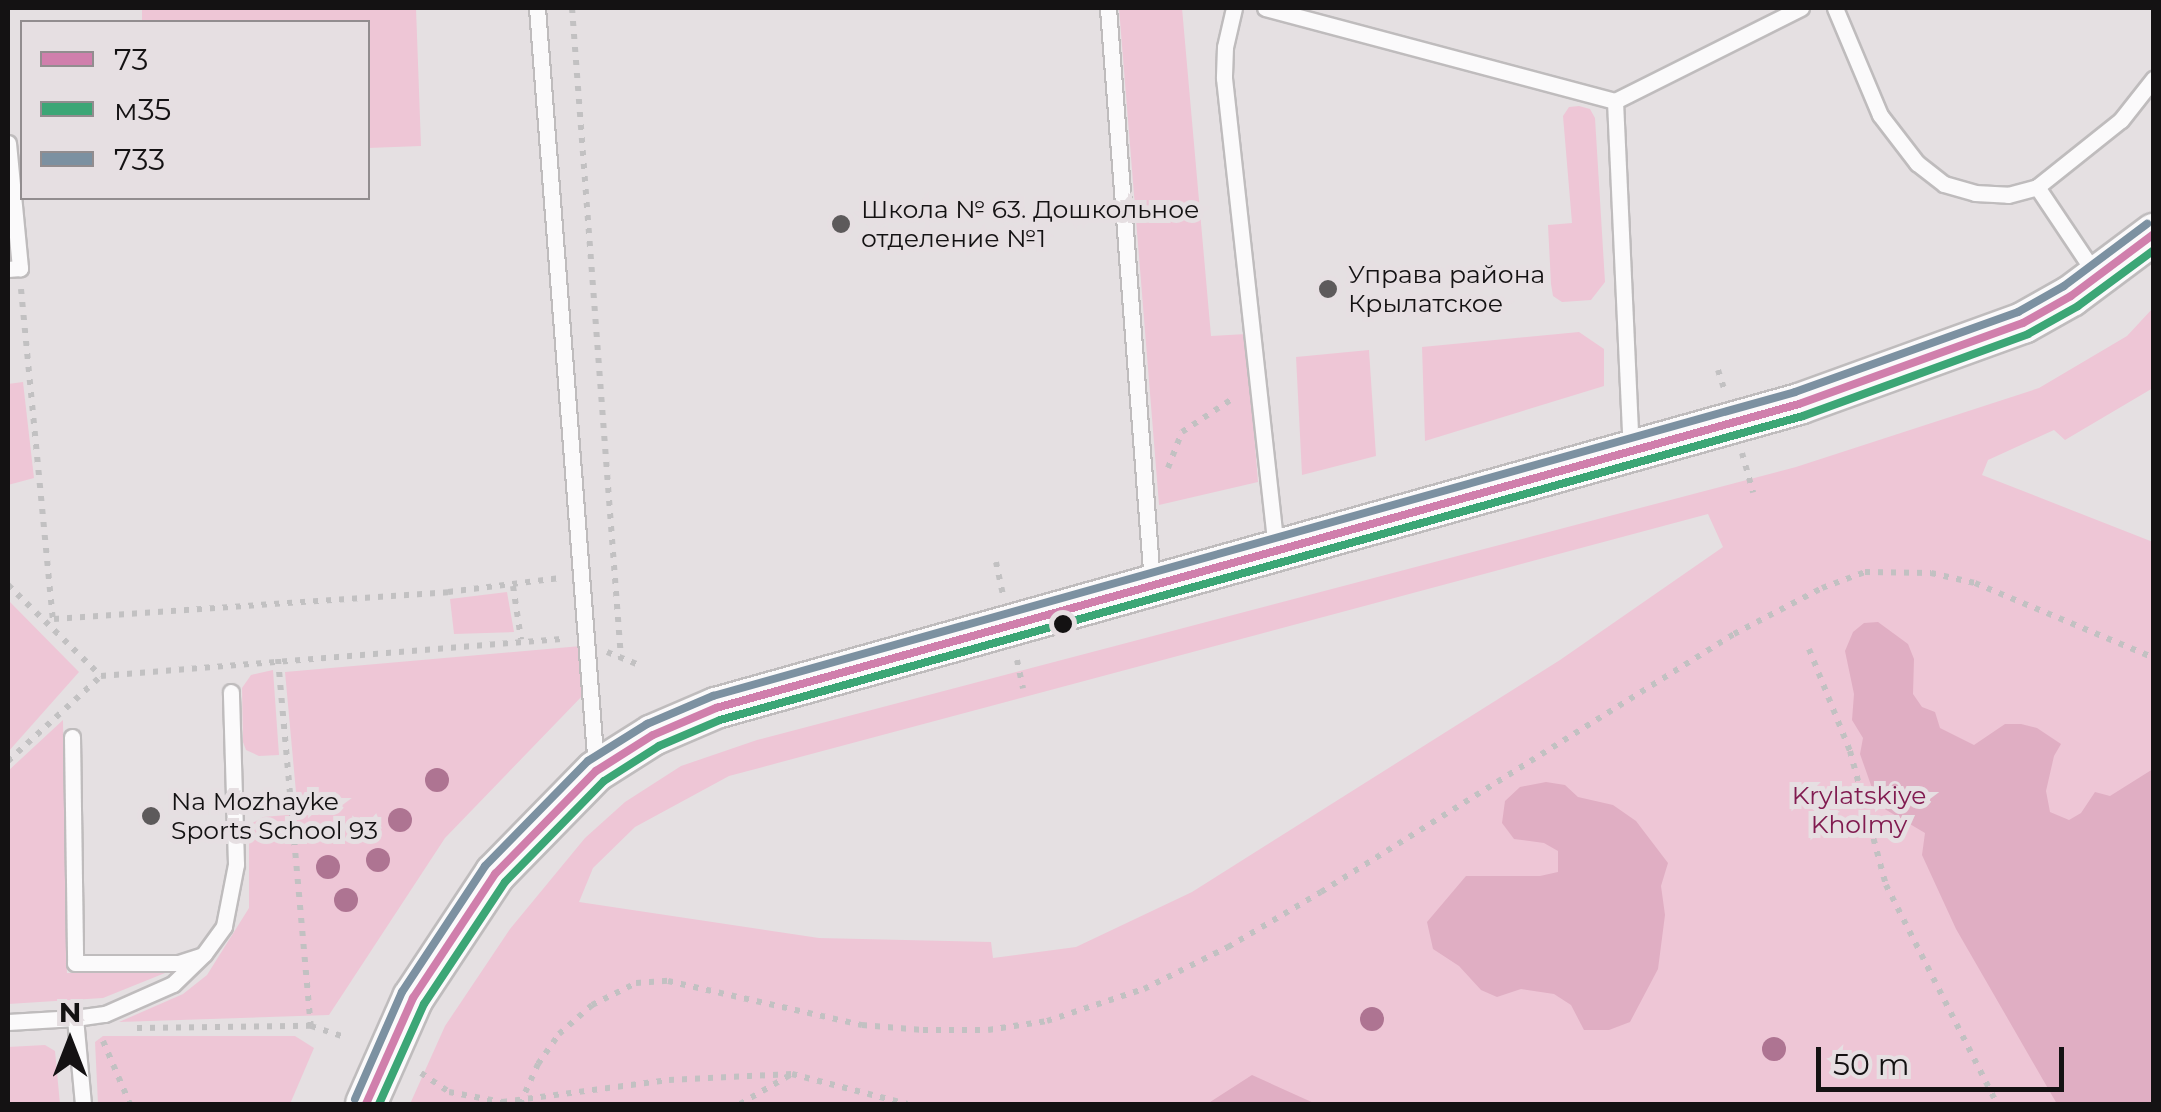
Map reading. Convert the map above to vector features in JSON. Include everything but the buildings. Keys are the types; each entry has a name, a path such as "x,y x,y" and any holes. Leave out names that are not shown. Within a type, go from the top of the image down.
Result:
{"street":[{"path":"366,1104 413,998 466,912 519,848 596,771 653,735 716,708 1799,404 2023,323 2098,278 2154,234"}],"lane":[{"path":"537,8 596,771"},
{"path":"1108,8 1152,587"},
{"path":"1234,8 1224,47 1224,78 1276,553"},
{"path":"1265,8 1615,101 1801,8"},
{"path":"1836,8 1880,115 1917,163 1944,184 1975,193 2008,195 2037,187 2121,120 2154,78"},
{"path":"1615,101 1631,453"},
{"path":"8,143 14,268"},
{"path":"2037,187 2098,278"},
{"path":"8,1022 105,1014 154,994 172,984 204,954 224,926 234,895 231,692"},
{"path":"72,737 75,963 180,963 204,954"},
{"path":"75,1018 83,1104"}],"path":[{"path":"572,8 622,658"},
{"path":"14,268 51,623"},
{"path":"1148,521 1182,432 1259,382"},
{"path":"521,1102 538,1064 559,1034 592,1005 636,983 668,981 862,1025 923,1030 988,1030 1046,1021 1144,989 1228,947 1321,892 1734,634 1822,588 1865,572 1931,573 1975,583 2154,658"},
{"path":"51,623 513,586 582,573"},
{"path":"8,584 100,676 521,639 572,638 639,664"},
{"path":"513,586 521,639"},
{"path":"1809,648 1850,751 1886,885 1997,1104"},
{"path":"278,659 311,1026"},
{"path":"79,1038 98,1031 311,1026 344,1037"},
{"path":"98,1031 130,1104"},
{"path":"421,1073 449,1092 502,1102 669,1080 792,1074 908,1104"},
{"path":"740,1104 792,1074"}],"green space":[{"path":"142,8 416,8 421,146 370,148 370,20 142,20"},
{"path":"1119,8 1182,8 1211,336 1246,334 1258,482 1159,505"},
{"path":"1569,107 1590,109 1595,118 1605,282 1591,300 1562,302 1553,296 1548,225 1572,223 1563,116"},
{"name":"Krylatskiye Kholmy","path":"2153,308 2153,388 2065,440 2054,430 1988,460 1982,475 2153,542 2153,1104 410,1104 445,1026 510,929 585,838 625,802 681,766 757,740 1796,467 2039,388 2127,336","holes":["1708,514 1723,547 1560,660 1192,892 1076,947 993,958 991,942 819,938 579,902 593,868 635,827 729,776"]},
{"path":"1579,332 1604,349 1604,386 1425,441 1422,347"},
{"path":"1369,350 1376,456 1302,475 1296,357"},
{"path":"23,382 34,478 8,485 8,384"},
{"path":"507,592 514,632 454,634 450,599"},
{"path":"8,600 79,672 8,752"},
{"path":"581,646 586,692 445,838 329,1015 119,1022 183,994 207,975 249,908 249,825 263,817 298,814 285,672"},
{"path":"273,670 279,755 259,756 246,750 243,742 242,688 251,675"},
{"path":"63,720 67,973 170,971 103,998 8,1004 8,771"},
{"path":"103,1036 295,1036 314,1048 290,1104 98,1104 95,1042"},
{"path":"45,1045 55,1051 60,1104 8,1104 8,1047"}],"shaded area":[{"path":"1878,622 1908,644 1914,659 1913,694 1922,707 1935,712 1940,728 1974,745 2005,724 2021,724 2037,728 2061,744 2054,756 2046,791 2050,812 2069,820 2081,813 2095,792 2110,796 2153,769 2153,1104 2057,1104 1956,929 1922,855 1925,833 1878,805 1860,754 1863,738 1852,720 1854,694 1845,651 1853,632 1864,623"},
{"path":"1546,782 1565,785 1578,797 1613,805 1636,821 1668,863 1661,886 1665,915 1658,969 1630,1022 1609,1030 1584,1030 1571,1005 1554,994 1521,989 1497,997 1481,990 1459,966 1433,949 1427,922 1466,876 1540,876 1558,872 1558,851 1544,843 1514,839 1502,823 1505,801 1520,787"},
{"path":"1252,1075 1316,1104 1207,1104"}],"transit line":[{"name":"733","path":"355,1099 402,992 485,866 588,761 647,724 713,696 1795,392 2018,312 2064,286 2147,224"},
{"name":"73","path":"366,1104 413,998 495,874 596,771 653,735 716,708 1799,404 2023,323 2071,296 2154,234"},
{"name":"м35","path":"379,1104 424,1004 505,882 604,781 659,746 720,720 1803,416 2028,334 2078,306 2154,250"}],"place":[{"name":"Школа № 63. Дошкольное отделение №1","path":"841,224"},
{"name":"Управа района Крылатское","path":"1328,289"},
{"name":"Na Mozhayke Sports School 93","path":"151,816"}]}
